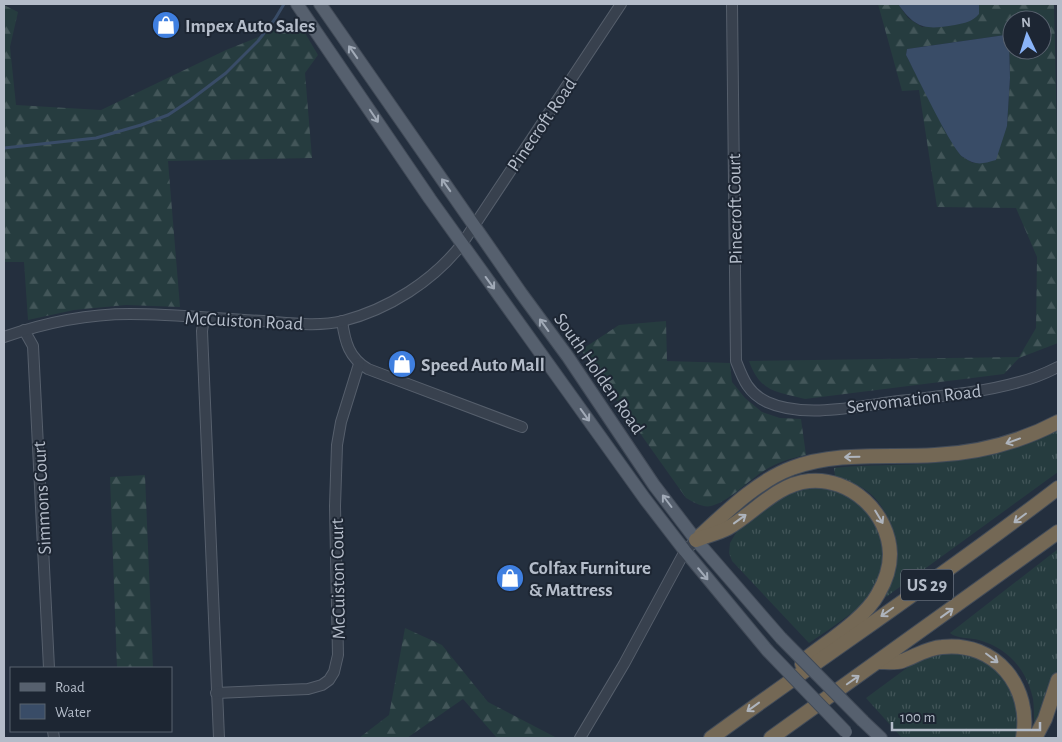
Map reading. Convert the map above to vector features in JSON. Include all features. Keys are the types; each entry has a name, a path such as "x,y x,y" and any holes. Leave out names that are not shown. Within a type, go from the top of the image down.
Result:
{"highway":[{"path":"696,540 737,503 772,476 813,461 840,458 937,455 976,451 1008,444 1058,422"},
{"path":"696,540 728,528 779,492 809,481 844,487 873,507 882,522 889,545 890,556 886,577 877,596 861,615 808,657 793,678"},
{"name":"US 29","path":"711,738 990,540 1058,488"},
{"name":"US 29","path":"771,738 1058,532"},
{"path":"879,662 900,662 926,650 942,647 967,648 986,654 1004,668 1018,688 1025,717 1022,738"},
{"path":"1035,738 1045,719 1058,680"}],"main road":[{"name":"South Holden Road","path":"297,4 462,244 684,551 767,650 849,735"},
{"name":"South Holden Road","path":"320,4 474,226 568,357 654,485 696,540 781,638 881,738"}],"street":[{"name":"Pinecroft Road","path":"462,244 621,4"},
{"name":"Pinecroft Court","path":"732,4 736,360 743,380 753,394 767,402"},
{"name":"McCuiston Road","path":"4,337 24,330 105,315 150,315 293,323 342,321 375,310 402,296 448,261 462,244"},
{"path":"204,318 202,331 219,738"},
{"path":"342,321 344,335 350,352 359,364 378,374 522,427"},
{"name":"Simmons Court","path":"24,330 33,346 49,667"},
{"name":"McCuiston Court","path":"216,693 308,689 322,685 329,680 334,672 339,647 335,506 337,445 341,422 359,364"},
{"name":"Servomation Road","path":"767,402 789,409 819,410 963,394 1020,382 1058,367"},
{"path":"580,738 624,664 684,551 696,540"}],"green space":[{"path":"878,4 898,4 908,18 922,27 979,14 979,4 1054,4 1058,178 1058,343 1019,358 1004,374 805,399 770,389 758,379 749,361 1019,357 1036,328 1037,257 1016,208 937,207 919,90 902,91","holes":["1002,10 1052,10 1052,60 1010,60 1007,126 973,163 961,156 947,134 906,55 907,49 1002,35"]},
{"path":"4,5 18,12 10,47 16,105 101,110 226,50 298,21 318,55 305,73 312,158 168,161 180,307 126,305 74,310 28,320 24,262 4,262"},
{"path":"666,321 667,361 730,363 732,382 745,398 762,412 780,418 801,419 806,455 783,461 767,469 717,504 705,506 686,498 581,350 619,325"},
{"path":"1058,429 1058,472 886,597 885,595 894,573 897,559 896,543 888,517 869,492 835,476 834,468 934,463 966,458 1013,447"},
{"path":"145,475 153,667 117,667 110,477"},
{"path":"809,488 836,490 864,506 878,528 882,540 883,553 878,581 867,603 809,643 732,561 729,553 730,543 737,531 788,494"},
{"path":"1058,549 1058,668 1045,709 1037,723 1034,723 1033,699 1030,688 1015,662 999,649 989,644 950,633"},
{"path":"405,628 442,645 488,702 557,738 497,738 463,699 407,738 359,738 389,715"},
{"path":"940,653 970,654 993,666 1002,674 1014,692 1017,703 1018,726 1016,738 902,738 866,698 919,659"}],"water":[{"path":"898,4 979,4 979,14 974,19 965,23 945,27 929,27 922,26 910,19"},
{"path":"1002,35 1002,60 1010,60 1010,78 1007,126 996,160 975,163 963,157 958,151 934,110 906,55 907,49"}],"waterway":[{"path":"4,148 96,138 168,115 226,73 258,41 284,4"}],"place":[{"name":"Impex Auto Sales","path":"166,25"},
{"name":"Speed Auto Mall","path":"402,364"},
{"name":"Colfax Furniture & Mattress","path":"510,578"}]}
